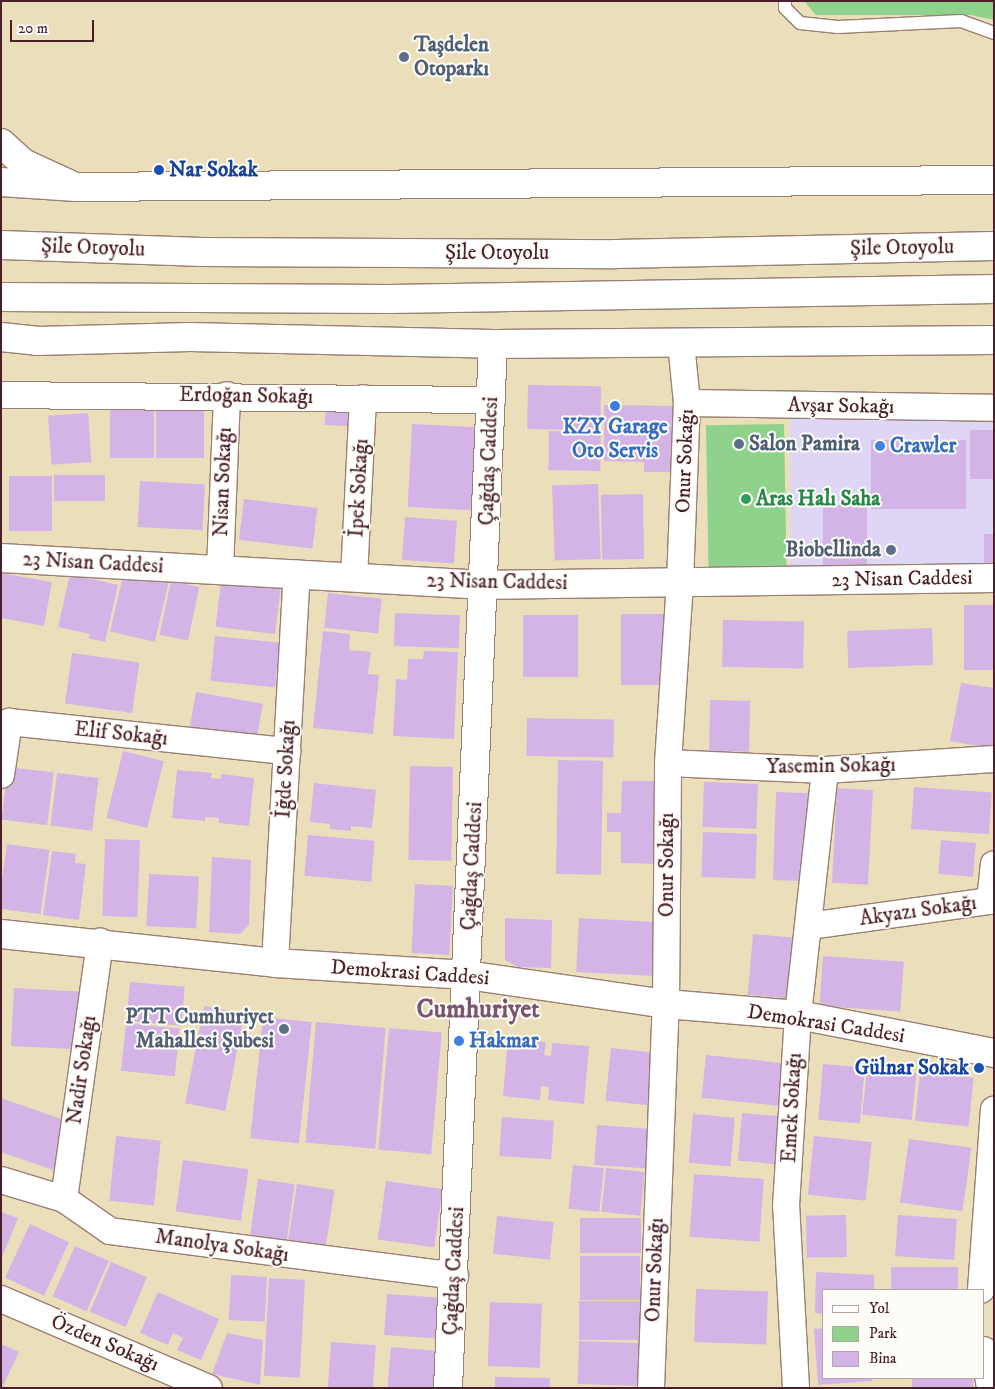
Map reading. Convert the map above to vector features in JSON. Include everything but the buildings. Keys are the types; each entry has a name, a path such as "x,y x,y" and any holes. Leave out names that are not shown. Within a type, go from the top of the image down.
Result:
{"main road":[{"path":"1,143 23,163 76,188"},
{"path":"1,182 76,188 994,180"},
{"name":"Şile Otoyolu","path":"1,245 202,252 607,254 994,246"},
{"name":"Şile Otoyolu","path":"1,297 390,300 994,289"},
{"path":"1,338 37,341 200,337 493,344 994,340"},
{"name":"Çağdaş Caddesi","path":"448,1388 455,1276 485,585 493,344"},
{"name":"23 Nisan Caddesi","path":"1,558 485,585 994,578"},
{"name":"Demokrasi Caddesi","path":"1,934 100,942 275,963 467,975 666,1004 798,1015 994,1053"}],"street":[{"name":"Onur Sokağı","path":"650,1388 666,1004 668,762 680,582 687,403 681,343"},
{"name":"Erdoğan Sokağı","path":"1,394 227,395 492,400"},
{"name":"Nisan Sokağı","path":"220,570 227,395"},
{"name":"İpek Sokağı","path":"354,578 363,398"},
{"name":"Avşar Sokağı","path":"687,403 994,408"},
{"name":"İğde Sokağı","path":"275,963 296,574"},
{"name":"Elif Sokağı","path":"1,776 9,722 287,751"},
{"name":"Yasemin Sokağı","path":"668,762 825,770 994,759"},
{"name":"Emek Sokağı","path":"796,1388 786,1206 798,1015 825,770"},
{"name":"Akyazı Sokağı","path":"809,926 990,901 994,864"},
{"name":"Nadir Sokağı","path":"64,1199 100,942"},
{"path":"981,1289 994,1109"},
{"name":"Manolya Sokağı","path":"1,1180 64,1199 110,1231 455,1276"},
{"name":"Özden Sokağı","path":"1,1299 209,1388"},
{"path":"985,1356 990,1388"}],"lane":[{"path":"785,1 785,8 800,23 838,27 962,22 994,32"}],"shaded area":[{"path":"790,402 994,402 994,573 790,573"}],"green space":[{"path":"804,1 994,1 994,20 971,15 816,15"},
{"name":"Aras Halı Saha","path":"784,424 787,572 709,573 706,425"}],"place":[{"name":"Taşdelen Otoparkı","path":"404,57"},
{"name":"Nar Sokak","path":"159,170"},
{"name":"KZY Garage Oto Servis","path":"615,406"},
{"name":"Salon Pamira","path":"739,444"},
{"name":"Crawler","path":"880,446"},
{"name":"Aras Halı Saha","path":"746,499"},
{"name":"Biobellinda","path":"891,550"},
{"name":"PTT Cumhuriyet Mahallesi Şubesi","path":"284,1029"},
{"name":"Hakmar","path":"459,1041"},
{"name":"Gülnar Sokak","path":"979,1068"}],"district":[{"name":"Cumhuriyet","path":"478,1010"}]}
